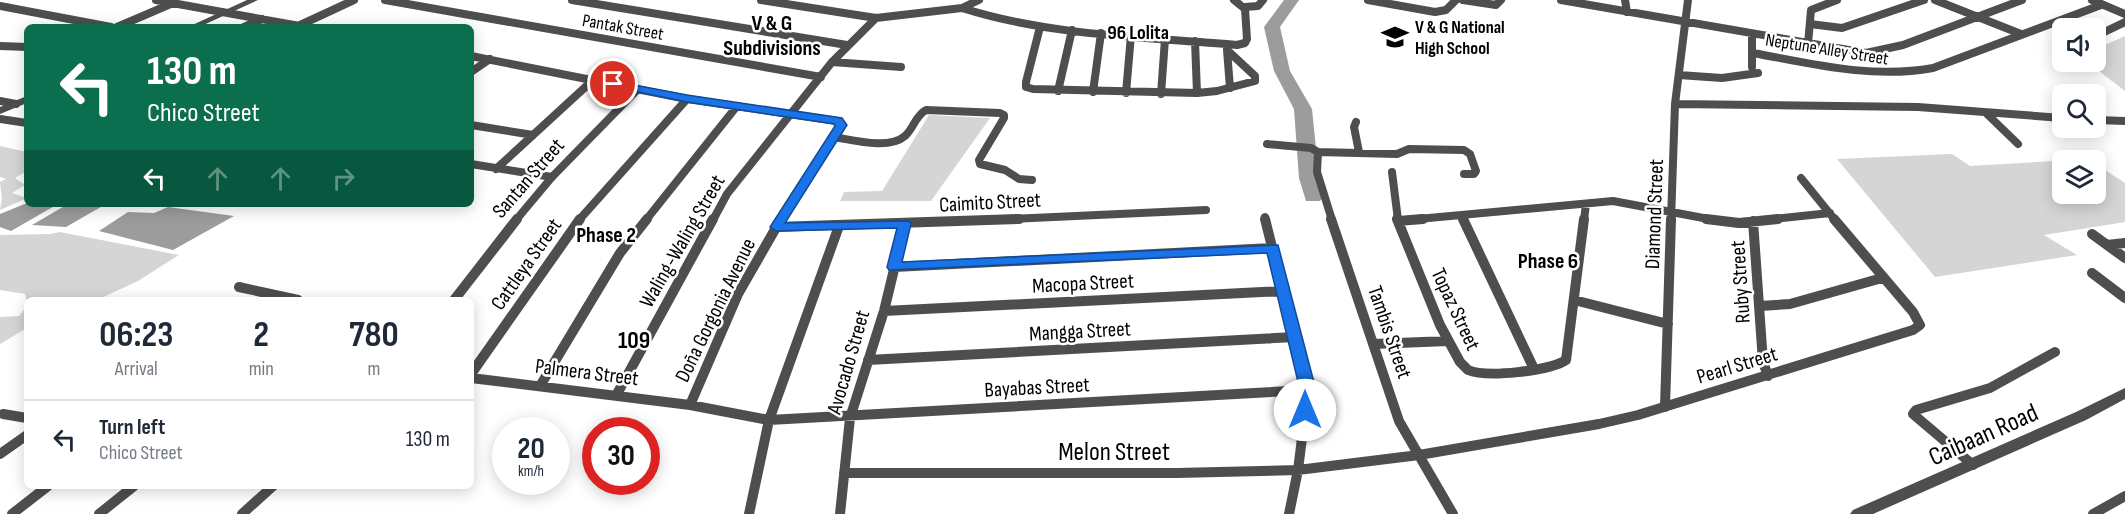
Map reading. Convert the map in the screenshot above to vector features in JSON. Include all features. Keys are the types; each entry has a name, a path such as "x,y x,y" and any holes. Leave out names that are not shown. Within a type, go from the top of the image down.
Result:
{"street":[{"path":"156,0 286,24"},
{"path":"199,24 254,0"},
{"path":"306,24 354,0"},
{"name":"Pantak Street","path":"385,0 821,77"},
{"path":"572,0 847,45"},
{"path":"761,0 876,18 962,8 979,0"},
{"path":"1234,0 1245,7 1258,6 1263,0"},
{"path":"1368,0 1435,12 1446,10 1456,0"},
{"path":"1463,0 1499,3"},
{"path":"1561,0 1853,52 1875,52 1903,45 2022,0"},
{"path":"1625,0 1627,12"},
{"name":"Diamond Street","path":"1665,407 1675,104 1688,0"},
{"path":"1808,44 1811,10 1837,0"},
{"path":"1810,24 1842,28 1924,0"},
{"path":"1935,0 2021,34"},
{"path":"2092,0 2125,14"},
{"path":"124,24 173,3"},
{"name":"Neptune Alley Street","path":"1753,52 1850,70 1881,74 1915,73 2101,5"},
{"path":"0,6 95,24"},
{"path":"962,8 999,20 1040,27 1195,41 1227,47 1245,43 1247,39 1245,7"},
{"name":"Waling-Waling Street","path":"617,394 726,194 832,62 876,18"},
{"path":"251,24 262,19"},
{"path":"2106,31 2125,22"},
{"path":"1040,27 1026,87 1059,91 1197,93 1230,88 1256,79 1227,47"},
{"path":"1059,91 1072,30"},
{"path":"1093,92 1101,33"},
{"path":"1126,93 1131,35"},
{"path":"1679,75 1722,78 1755,70 1752,35"},
{"path":"1161,94 1165,39"},
{"path":"1195,41 1197,93"},
{"path":"0,46 24,47"},
{"path":"1227,47 1230,88"},
{"path":"474,56 687,99 837,121 841,125 834,137 897,141 906,135 920,112 926,110 1000,113 1004,115 1004,118 980,160 980,164 1005,170 1019,179 1032,180"},
{"path":"474,70 490,59"},
{"path":"832,62 902,67"},
{"path":"496,168 593,80"},
{"name":"Santan Street","path":"456,297 552,177 638,89"},
{"name":"Cattleya Street","path":"474,372 581,218 687,99"},
{"path":"0,111 24,100"},
{"path":"0,101 16,104"},
{"path":"1675,104 1875,106 2052,117"},
{"path":"540,386 620,253 737,106"},
{"path":"1987,114 2018,144"},
{"path":"0,119 24,123"},
{"path":"2106,120 2125,121"},
{"path":"2115,120 2125,129"},
{"path":"1356,122 1354,127 1359,152"},
{"path":"474,125 533,135"},
{"name":"Doña Gorgonia Avenue","path":"690,405 738,294 776,227 834,137"},
{"path":"1267,144 1311,148 1318,152 1398,154 1409,149 1464,150 1470,154 1476,171 1474,174 1464,174"},
{"name":"Tambis Street","path":"1318,152 1317,172 1321,188 1399,422 1453,514"},
{"path":"474,164 552,177"},
{"name":"Topaz Street","path":"1392,172 1395,189 1394,208 1398,221 1448,341 1463,367 1470,372 1483,375 1534,369 1561,364 1566,360 1586,204"},
{"name":"Pearl Street","path":"1384,458 1599,424 1768,376 1920,326 1913,312 1882,278 1801,178"},
{"path":"1398,221 1625,202 1724,222 1830,213"},
{"name":"Caimito Street","path":"776,227 905,224 1206,210"},
{"path":"1462,216 1534,369"},
{"path":"1265,217 1308,390 1298,470 1289,514"},
{"name":"Ruby Street","path":"1753,221 1763,362 1768,376"},
{"name":"Avocado Street","path":"840,514 850,418 884,311 905,224"},
{"path":"749,514 769,420 838,226"},
{"path":"2092,234 2125,258"},
{"path":"2107,245 2125,243"},
{"path":"894,267 1273,248"},
{"path":"2092,273 2125,298"},
{"path":"1760,306 1790,304 1882,278"},
{"path":"239,287 284,297"},
{"name":"Macopa Street","path":"884,311 1284,291"},
{"path":"1574,300 1668,324"},
{"name":"Mangga Street","path":"868,360 1295,337"},
{"path":"1373,344 1448,341"},
{"path":"1973,465 1913,414 1916,410 1990,388 2055,352"},
{"name":"Palmera Street","path":"474,376 617,394 769,420"},
{"name":"Bayabas Street","path":"769,420 850,418 1308,390"},
{"name":"Caibaan Road","path":"1857,514 1973,465 2081,416 2125,393"},
{"path":"3,414 24,418"},
{"path":"0,454 24,437"},
{"name":"Melon Street","path":"844,473 1165,473 1298,470 1384,458"},
{"path":"12,514 44,489"},
{"path":"99,514 130,489"},
{"path":"242,514 270,489"},
{"path":"2093,514 2125,496"}],"shaded area":[{"path":"2125,36 2125,91 2100,72 2106,72 2106,45"},
{"path":"929,115 990,118 931,201 840,201 844,192 882,191"},
{"path":"0,146 24,151 24,173 15,178 24,186 12,193 24,197 24,199 0,210 2,199 0,182 6,179 0,177"},
{"path":"1952,154 1970,166 2052,161 2052,204 2106,204 2106,171 2125,183 2125,222 2044,235 2077,255 1935,277 1837,159"},
{"path":"24,204 24,207 53,207 11,231 0,227 0,214"},
{"path":"63,207 101,207 66,227 32,225"},
{"path":"168,207 234,216 173,250 99,231 128,212 154,213"},
{"path":"60,232 179,255 138,281 103,297 26,297 25,294 0,290 0,235"},
{"path":"24,310 24,330 0,344 0,317 19,316"}],"waterway":[{"path":"1292,0 1272,27 1282,71 1303,109 1309,178 1313,197"}],"place":[{"name":"V & G National High School","path":"1395,37"}],"district":[{"name":"96 Lolita","path":"1138,32"},
{"name":"V & G Subdivisions","path":"772,34"},
{"name":"Phase 2","path":"606,234"},
{"name":"Phase 6","path":"1548,260"},
{"name":"109","path":"634,340"}],"route":[{"path":"613,84 687,99 837,121 841,125 776,227 905,224 894,267 1273,248 1308,390 1305,410"}]}
